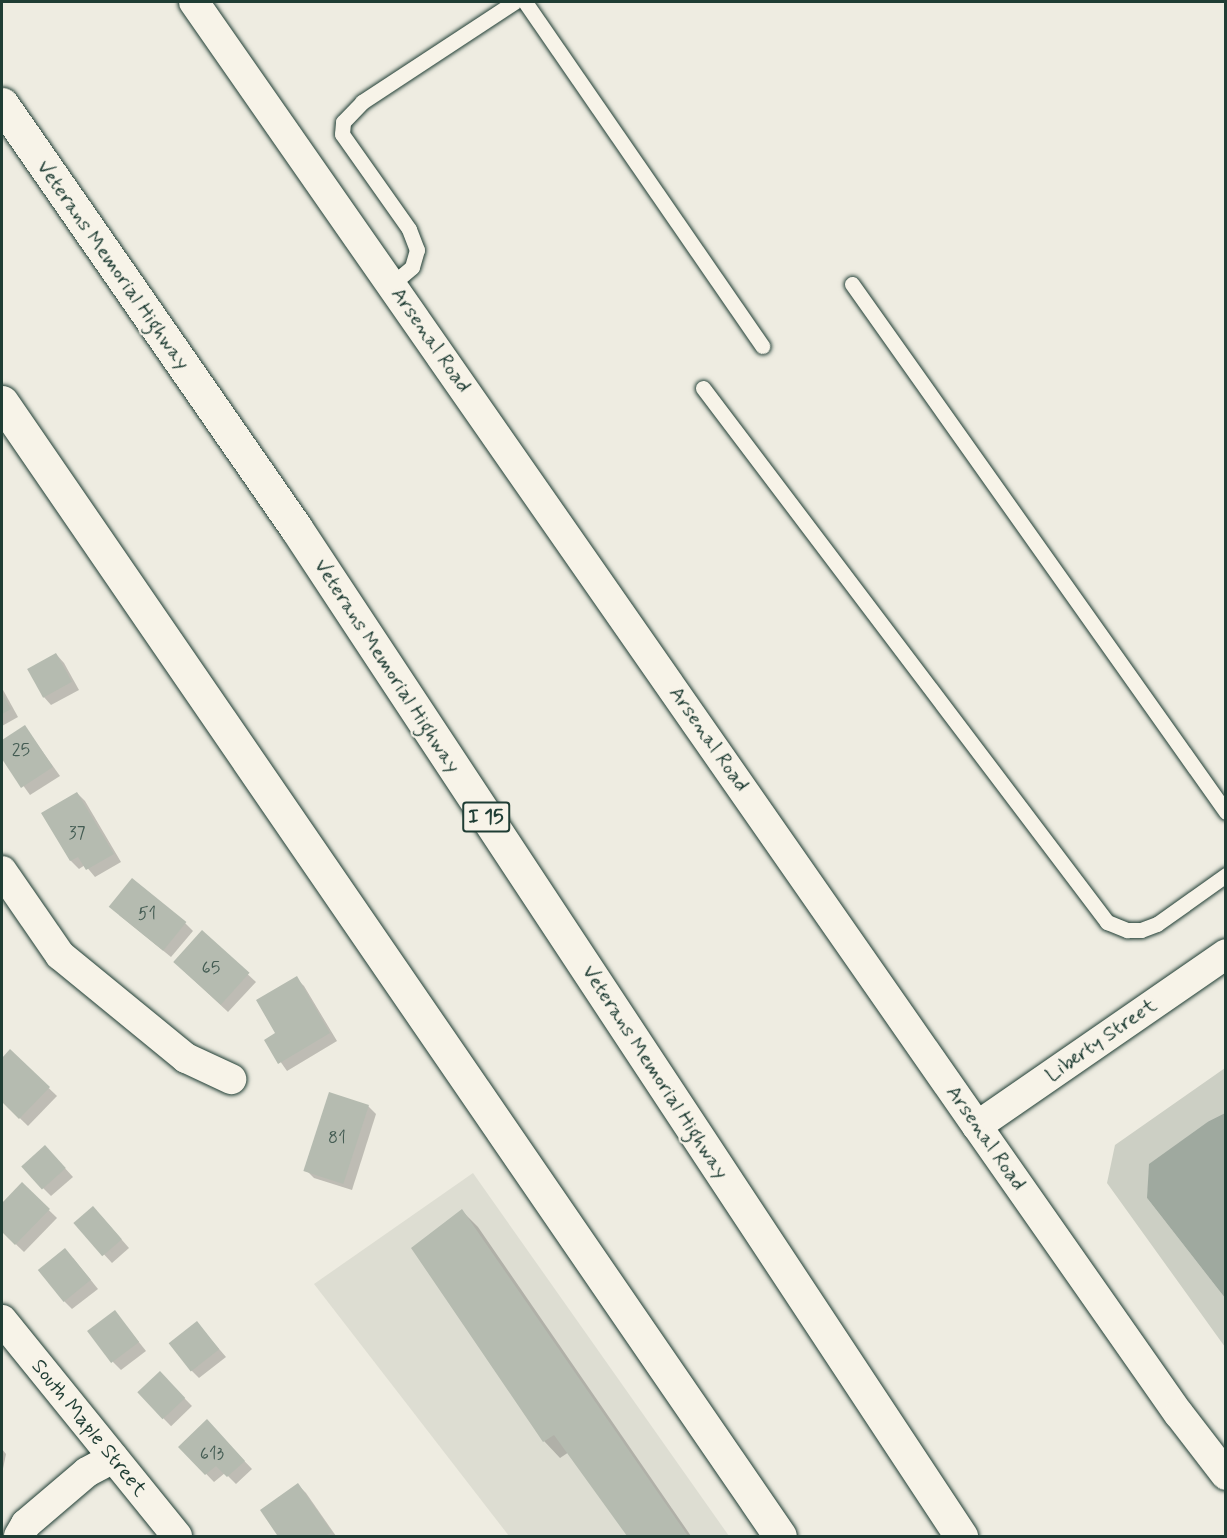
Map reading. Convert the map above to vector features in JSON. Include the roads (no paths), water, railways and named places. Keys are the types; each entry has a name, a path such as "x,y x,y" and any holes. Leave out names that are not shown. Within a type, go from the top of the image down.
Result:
{"highway":[{"name":"Veterans Memorial Highway","path":"2,104 296,528 961,1536"},
{"path":"2,402 780,1536"}],"street":[{"name":"Arsenal Road","path":"195,2 977,1126 1179,1414 1226,1474"},
{"path":"2,871 60,955 186,1058 231,1079"},
{"name":"Liberty Street","path":"977,1126 1226,954"},
{"name":"South Maple Street","path":"2,1320 177,1536"},
{"path":"19,1536 26,1524 87,1472 113,1458"}],"lane":[{"path":"392,284 412,267 417,250 410,229 342,134 343,122 362,102 514,2"},
{"path":"525,2 762,346"},
{"path":"852,284 1226,812"},
{"path":"703,388 1107,922 1127,930 1141,930 1157,924 1226,875"}]}
